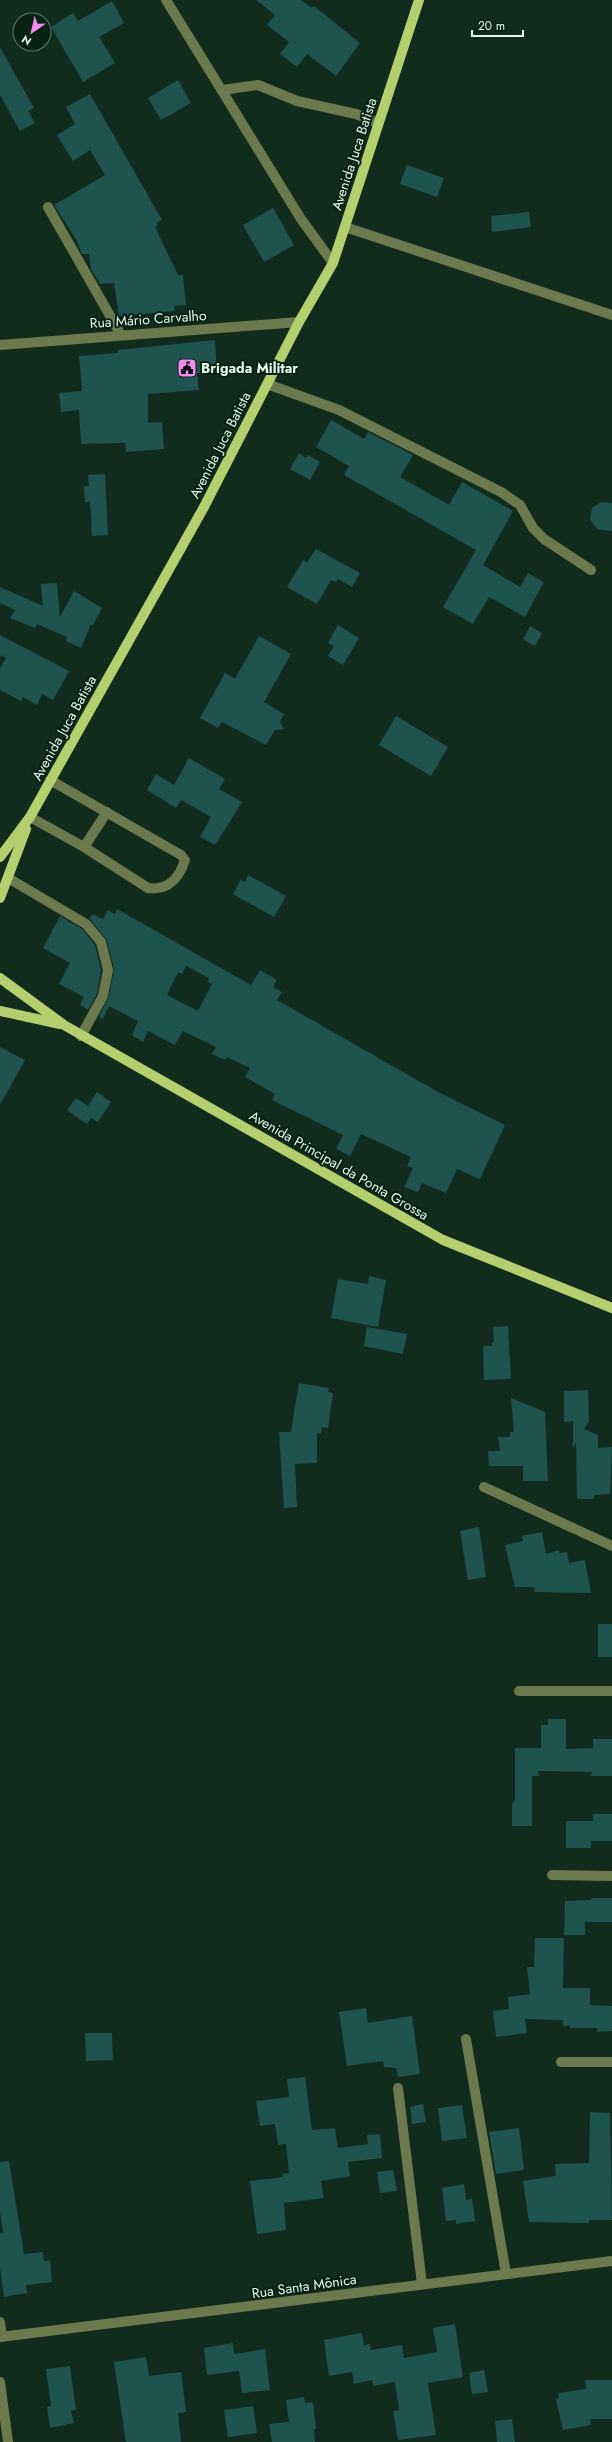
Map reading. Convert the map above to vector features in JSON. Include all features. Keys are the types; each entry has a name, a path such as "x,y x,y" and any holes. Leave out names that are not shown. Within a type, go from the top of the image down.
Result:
{"main road":[{"name":"Avenida Juca Batista","path":"0,857 30,817 204,507 298,322 333,263 419,0"},
{"name":"Avenida Juca Batista","path":"0,898 30,817"},
{"name":"Avenida Principal da Ponta Grossa","path":"0,978 64,1025 82,1036 443,1240 612,1308"},
{"name":"Avenida Principal da Ponta Grossa","path":"0,1011 64,1025"}],"street":[{"path":"166,0 301,219 333,263"},
{"path":"222,90 258,84 297,101 356,114 378,123"},
{"path":"48,207 121,335"},
{"path":"345,227 612,315"},
{"name":"Rua Mário Carvalho","path":"0,345 298,322"},
{"path":"267,384 339,410 501,492 520,505 533,528 544,539 591,570"},
{"path":"30,817 84,847 148,888 160,890 167,887 182,867 185,860 182,855 50,780"},
{"path":"84,847 107,812"},
{"path":"8,878 86,924 101,942 108,970 103,996 82,1036"},
{"path":"484,1486 612,1546"},
{"path":"519,1691 612,1691"},
{"path":"552,1875 612,1876"},
{"path":"466,2039 506,2274"},
{"path":"561,2062 612,2062"},
{"path":"398,2088 422,2284"},
{"name":"Rua Santa Mônica","path":"1,2337 199,2314 422,2284 612,2261"},
{"path":"0,2322 1,2337"},
{"path":"0,2382 8,2442"}],"building":[{"path":"256,0 301,0 312,8 314,6 360,43 336,76 307,54 297,67 280,54 289,42 267,25 275,15"},
{"path":"112,1 124,23 99,37 115,63 83,82 52,29 52,26 73,13 78,21"},
{"path":"0,47 34,108 28,111 35,123 20,131 0,95"},
{"path":"178,80 191,103 161,120 148,98"},
{"path":"90,94 162,220 156,223 158,225 155,227 178,275 183,275 186,305 174,306 175,311 119,316 114,283 100,284 91,269 89,254 82,254 77,241 54,205 105,175 90,150 73,161 57,135 75,124 66,107"},
{"path":"407,165 444,178 437,197 400,184"},
{"path":"273,208 294,245 264,262 243,225"},
{"path":"529,212 531,227 492,232 491,216"},
{"path":"215,340 217,372 197,373 199,390 148,394 148,423 162,422 164,449 126,452 125,443 81,444 79,410 61,412 59,393 82,391 79,356 118,353 118,350"},
{"path":"331,420 364,439 368,432 413,455 400,477 449,505 462,482 513,511 483,565 520,587 528,573 544,582 525,617 489,597 473,624 443,607 476,550 344,475 349,466 316,447"},
{"path":"299,453 306,458 308,455 320,462 310,480 290,469"},
{"path":"105,474 108,535 92,536 90,502 85,502 84,486 89,486 88,475"},
{"path":"601,502 612,503 612,531 597,529 590,519 592,508"},
{"path":"316,549 360,573 352,587 338,579 336,582 331,580 317,604 287,587 303,560 307,562"},
{"path":"57,583 60,617 74,591 102,608 93,625 91,624 81,648 66,641 67,637 37,624 35,628 10,618 15,610 0,603 0,587 43,606 41,584"},
{"path":"338,625 359,638 343,665 328,656 334,646 328,643"},
{"path":"530,626 542,633 535,646 523,639"},
{"path":"0,635 69,671 53,700 42,694 37,705 23,697 21,701 0,690 0,668 6,658 0,655"},
{"path":"259,636 291,654 264,702 284,714 280,722 284,729 275,730 266,745 222,722 218,728 200,718 225,673 235,679"},
{"path":"396,716 448,747 431,776 379,745"},
{"path":"189,758 225,779 219,789 242,802 215,845 200,837 211,817 181,800 176,808 147,790 156,774 174,785"},
{"path":"248,875 286,896 274,917 233,894 241,879 245,882"},
{"path":"117,909 251,985 260,970 277,980 273,987 282,992 277,1000 438,1092 505,1125 480,1179 457,1169 446,1193 422,1183 418,1192 404,1187 413,1168 407,1166 411,1157 361,1134 350,1156 336,1149 343,1135 272,1100 275,1094 245,1077 250,1068 227,1057 225,1060 212,1054 216,1047 183,1031 175,1045 148,1031 143,1042 132,1035 138,1021 109,1006 103,1019 99,1016 109,997 114,969 107,940 90,919 92,914 103,919 108,910 115,914","holes":["186,966 209,978 208,982 212,984 198,1011 167,995 178,972 182,974"]},
{"path":"60,916 82,929 95,945 101,970 97,994 88,1010 80,1005 84,997 59,984 70,963 43,948"},
{"path":"0,1047 25,1060 0,1105"},
{"path":"97,1092 111,1102 98,1122 91,1118 87,1124 67,1110 76,1098 88,1106"},
{"path":"369,1276 386,1280 378,1327 331,1318 338,1279 368,1284"},
{"path":"508,1326 511,1379 484,1380 483,1346 492,1346 492,1342 494,1342 493,1327"},
{"path":"367,1327 407,1334 403,1354 364,1346"},
{"path":"299,1383 329,1388 328,1392 333,1393 328,1428 322,1427 321,1433 317,1433 317,1463 295,1464 297,1507 284,1508 279,1432 291,1432"},
{"path":"588,1390 589,1421 584,1429 598,1435 598,1448 612,1447 610,1494 594,1495 594,1499 577,1499 576,1442 573,1448 573,1421 564,1422 564,1391"},
{"path":"511,1398 545,1412 548,1481 523,1481 523,1466 489,1466 488,1451 500,1451 498,1437 510,1437 510,1432 514,1432"},
{"path":"479,1527 486,1577 468,1580 460,1531"},
{"path":"542,1532 546,1554 559,1550 559,1553 567,1552 569,1563 585,1560 591,1593 535,1592 534,1587 515,1587 505,1545 523,1541 522,1536"},
{"path":"598,1624 612,1624 612,1657 598,1657"},
{"path":"548,1719 566,1719 566,1749 593,1748 593,1739 612,1739 612,1776 591,1776 592,1772 538,1771 539,1776 532,1776 532,1826 512,1826 512,1804 515,1799 515,1748 541,1748 541,1725 548,1725"},
{"path":"593,1814 612,1814 612,1841 591,1841 591,1848 566,1848 566,1821 593,1821"},
{"path":"591,1898 612,1898 612,1922 585,1922 585,1935 564,1935 565,1901 591,1900"},
{"path":"535,1938 564,1938 563,1988 590,1988 590,2005 612,2006 612,2031 597,2032 597,2028 570,2028 570,2026 563,2026 563,2020 525,2019 527,2033 496,2037 493,2011 509,2009 508,1997 530,1994 527,1967 534,1967"},
{"path":"366,2008 368,2023 412,2016 420,2074 398,2077 396,2068 384,2067 383,2061 347,2066 339,2012"},
{"path":"85,2033 112,2033 113,2060 86,2061"},
{"path":"305,2077 312,2130 335,2128 338,2148 368,2144 367,2135 380,2134 382,2158 348,2162 350,2176 321,2181 324,2198 284,2203 286,2230 257,2234 250,2181 283,2177 283,2174 289,2173 286,2144 278,2145 275,2124 260,2126 256,2101 289,2097 287,2079"},
{"path":"423,2104 426,2122 412,2124 410,2107"},
{"path":"462,2105 467,2138 442,2141 438,2108"},
{"path":"590,2112 610,2113 612,2220 589,2220 589,2223 529,2222 523,2181 556,2176 555,2164 589,2163"},
{"path":"519,2128 524,2170 496,2174 489,2132"},
{"path":"9,2161 24,2254 43,2252 44,2261 50,2260 52,2282 26,2285 27,2293 4,2297 0,2267 0,2233 3,2233 0,2211 0,2162"},
{"path":"393,2170 397,2191 380,2193 377,2172"},
{"path":"464,2184 466,2200 472,2199 475,2221 456,2224 456,2220 446,2221 442,2188"},
{"path":"455,2324 463,2377 428,2383 436,2435 398,2440 393,2411 399,2410 395,2382 373,2386 372,2380 354,2384 352,2372 329,2376 324,2340 362,2333 364,2345 370,2344 371,2350 402,2345 404,2358 437,2352 433,2328"},
{"path":"233,2343 234,2354 265,2349 270,2390 242,2393 239,2371 207,2375 204,2348"},
{"path":"146,2357 149,2376 181,2372 186,2412 178,2413 181,2442 126,2442 114,2362"},
{"path":"70,2366 76,2410 71,2411 74,2423 50,2428 47,2407 51,2406 46,2369"},
{"path":"484,2370 488,2392 472,2394 469,2373"},
{"path":"585,2380 612,2380 612,2419 590,2419 591,2425 563,2430 556,2399 559,2398 558,2393 586,2389"},
{"path":"304,2397 305,2403 313,2402 316,2429 314,2429 315,2442 272,2442 269,2424 289,2422 286,2400"},
{"path":"253,2406 257,2433 228,2437 224,2410"},
{"path":"512,2419 515,2442 497,2442 495,2421"}],"place":[{"name":"Brigada Militar","path":"187,368"}]}
